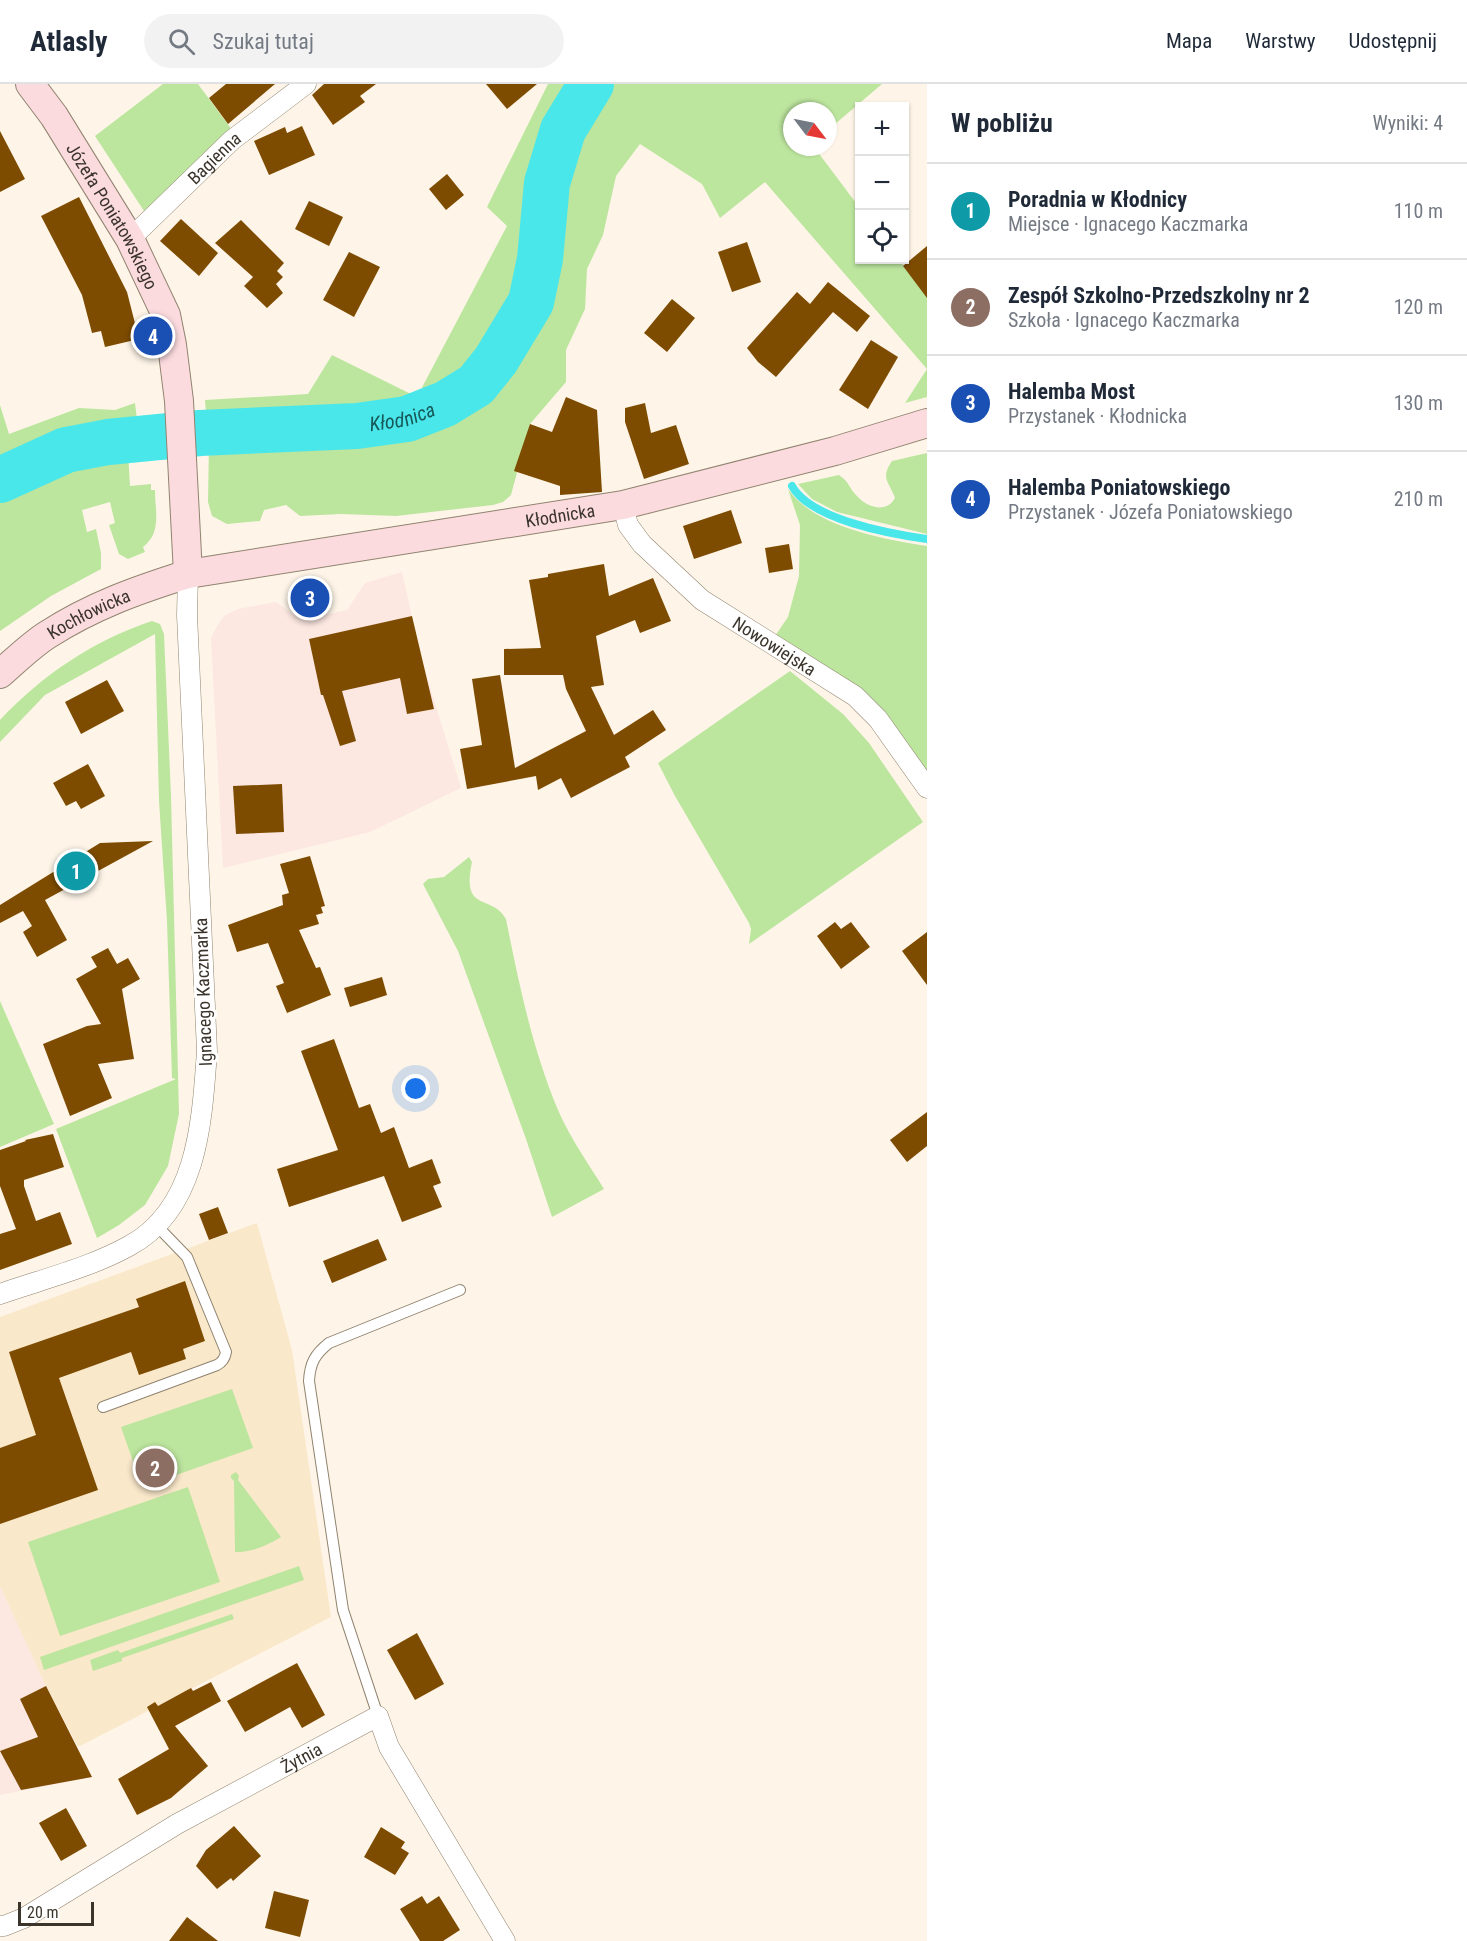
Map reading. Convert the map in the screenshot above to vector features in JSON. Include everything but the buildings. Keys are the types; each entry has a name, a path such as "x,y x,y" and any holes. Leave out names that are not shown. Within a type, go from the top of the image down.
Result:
{"street":[{"name":"Józefa Poniatowskiego","path":"30,84 54,116 130,239 166,315 179,401 188,574"},
{"name":"Bagienna","path":"130,239 232,140 306,84"},
{"name":"Kłodnicka","path":"188,574 623,505 835,451 927,423"},
{"name":"Nowowiejska","path":"623,505 628,525 642,544 702,600 855,696 878,719 927,788"},
{"name":"Kochłowicka","path":"0,674 45,636 90,610 135,590 188,574"},
{"name":"Ignacego Kaczmarka","path":"0,1294 81,1267 130,1246 157,1226 180,1195 190,1170 204,1100 207,1051 187,615 188,574"},
{"name":"Żytnia","path":"0,1926 24,1918 177,1824 378,1716"},
{"path":"378,1716 389,1747 505,1941"}],"lane":[{"path":"103,1407 218,1365 225,1357 226,1352 187,1257 157,1226"},
{"path":"378,1716 343,1610 309,1381 310,1366 318,1351 329,1343 460,1290"}],"shaded area":[{"path":"402,572 422,661 461,788 370,832 223,868 211,638 217,626 224,616 238,609 276,602 301,620 347,610 365,583"},
{"path":"257,1223 292,1350 331,1617 78,1747 46,1686 0,1586 0,1317"},
{"path":"0,1586 46,1686 92,1777 0,1795"}],"green space":[{"path":"163,84 198,84 232,130 144,211 95,136"},
{"path":"548,84 882,84 861,102 855,102 855,107 837,122 837,102 783,102 783,156 821,156 855,202 855,264 902,264 927,297 927,369 765,182 720,218 702,184 640,144 616,176 603,235 587,269 585,309 566,350 566,382 530,424 511,495 503,502 396,516 341,514 300,516 286,505 264,510 260,521 227,524 212,516 208,502 209,443 288,436 285,419 275,423 207,427 205,400 308,394 332,355 417,397 507,226 487,207"},
{"path":"927,369 927,397 905,403"},
{"path":"135,403 138,428 68,440 38,450 0,469 0,405 9,434 79,408 115,410"},
{"path":"149,447 149,449 128,452 130,486 151,484 151,490 155,490 155,528 153,535 143,547 145,552 128,559 119,554 109,525 115,523 110,502 82,510 87,532 96,529 101,553 101,569 51,596 0,631 0,493 112,450"},
{"path":"927,453 927,534 837,512 812,499 798,484 839,475 862,501 877,507 887,506 895,498 886,476 892,461"},
{"path":"788,489 814,513 832,522 871,535 927,546 927,777 890,727 775,636 788,617 799,576 800,525"},
{"path":"152,621 160,624 164,634 171,796 179,1114 168,1166 145,1205 97,1238 56,1129 176,1079 172,1078 167,921 159,801 155,634 45,695 0,742 0,720 33,689 70,661 110,638"},
{"path":"790,671 843,714 869,743 923,822 749,944 751,929 749,923 658,763"},
{"path":"469,857 472,862 470,878 474,896 500,911 506,919 521,992 541,1063 558,1110 604,1189 552,1217 458,951 423,884 428,879 444,877"},
{"path":"0,1001 54,1124 0,1147"},
{"path":"232,1389 253,1448 142,1487 121,1427"},
{"path":"236,1472 239,1476 238,1480 281,1537 259,1548 235,1552 234,1481 231,1475"},
{"path":"188,1487 220,1582 60,1636 28,1542"},
{"path":"299,1566 304,1580 44,1670 40,1657"},
{"path":"232,1614 234,1619 122,1658 122,1661 93,1671 90,1660 118,1650 120,1653"}],"water":[{"path":"148,427 149,447 112,450 0,493 0,469 18,460 90,435"}],"waterway":[{"name":"Kłodnica","path":"0,480 66,450 108,442 200,433 357,426 407,419 445,404 476,385 496,360 531,302 540,259 547,183 563,130 591,84"},
{"path":"544,202 563,206"},
{"path":"792,486 802,498 816,508 834,516 873,529 927,539"}],"place":[{"name":"Halemba Poniatowskiego","path":"153,336"},
{"name":"Halemba Most","path":"310,598"},
{"name":"Poradnia w Kłodnicy","path":"76,871"},
{"name":"Zespół Szkolno-Przedszkolny nr 2","path":"155,1468"}]}
